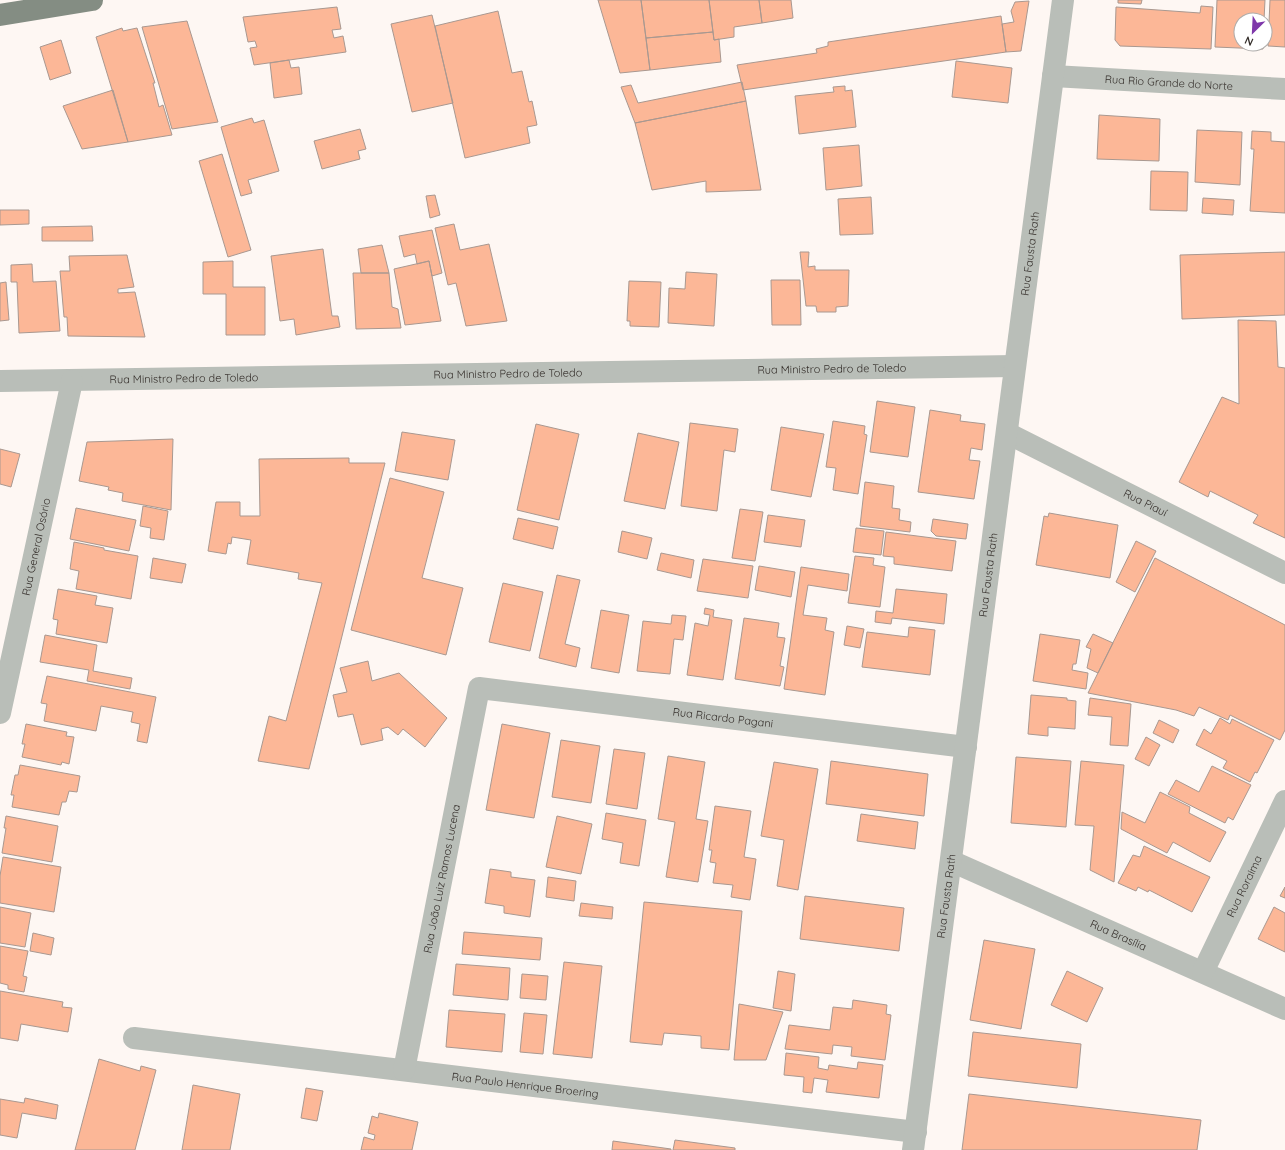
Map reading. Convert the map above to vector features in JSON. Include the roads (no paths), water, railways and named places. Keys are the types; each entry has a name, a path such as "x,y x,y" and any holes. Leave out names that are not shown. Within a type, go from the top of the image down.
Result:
{"main road":[{"path":"0,15 92,0"}],"street":[{"name":"Rua Fausta Rath","path":"915,1141 1063,0"},
{"name":"Rua Rio Grande do Norte","path":"1053,76 1285,89"},
{"name":"Rua Ministro Pedro de Toledo","path":"0,381 1015,366"},
{"name":"Rua General Osório","path":"0,713 72,381"},
{"name":"Rua Piauí","path":"1006,433 1285,573"},
{"name":"Rua Ricardo Pagani","path":"479,688 966,748"},
{"name":"Rua João Luiz Ramos Lucena","path":"404,1070 479,688"},
{"name":"Rua Roraima","path":"1203,972 1285,801"},
{"name":"Rua Brasília","path":"951,861 1285,1008"},
{"name":"Rua Paulo Henrique Broering","path":"134,1038 404,1070 915,1141"}]}
